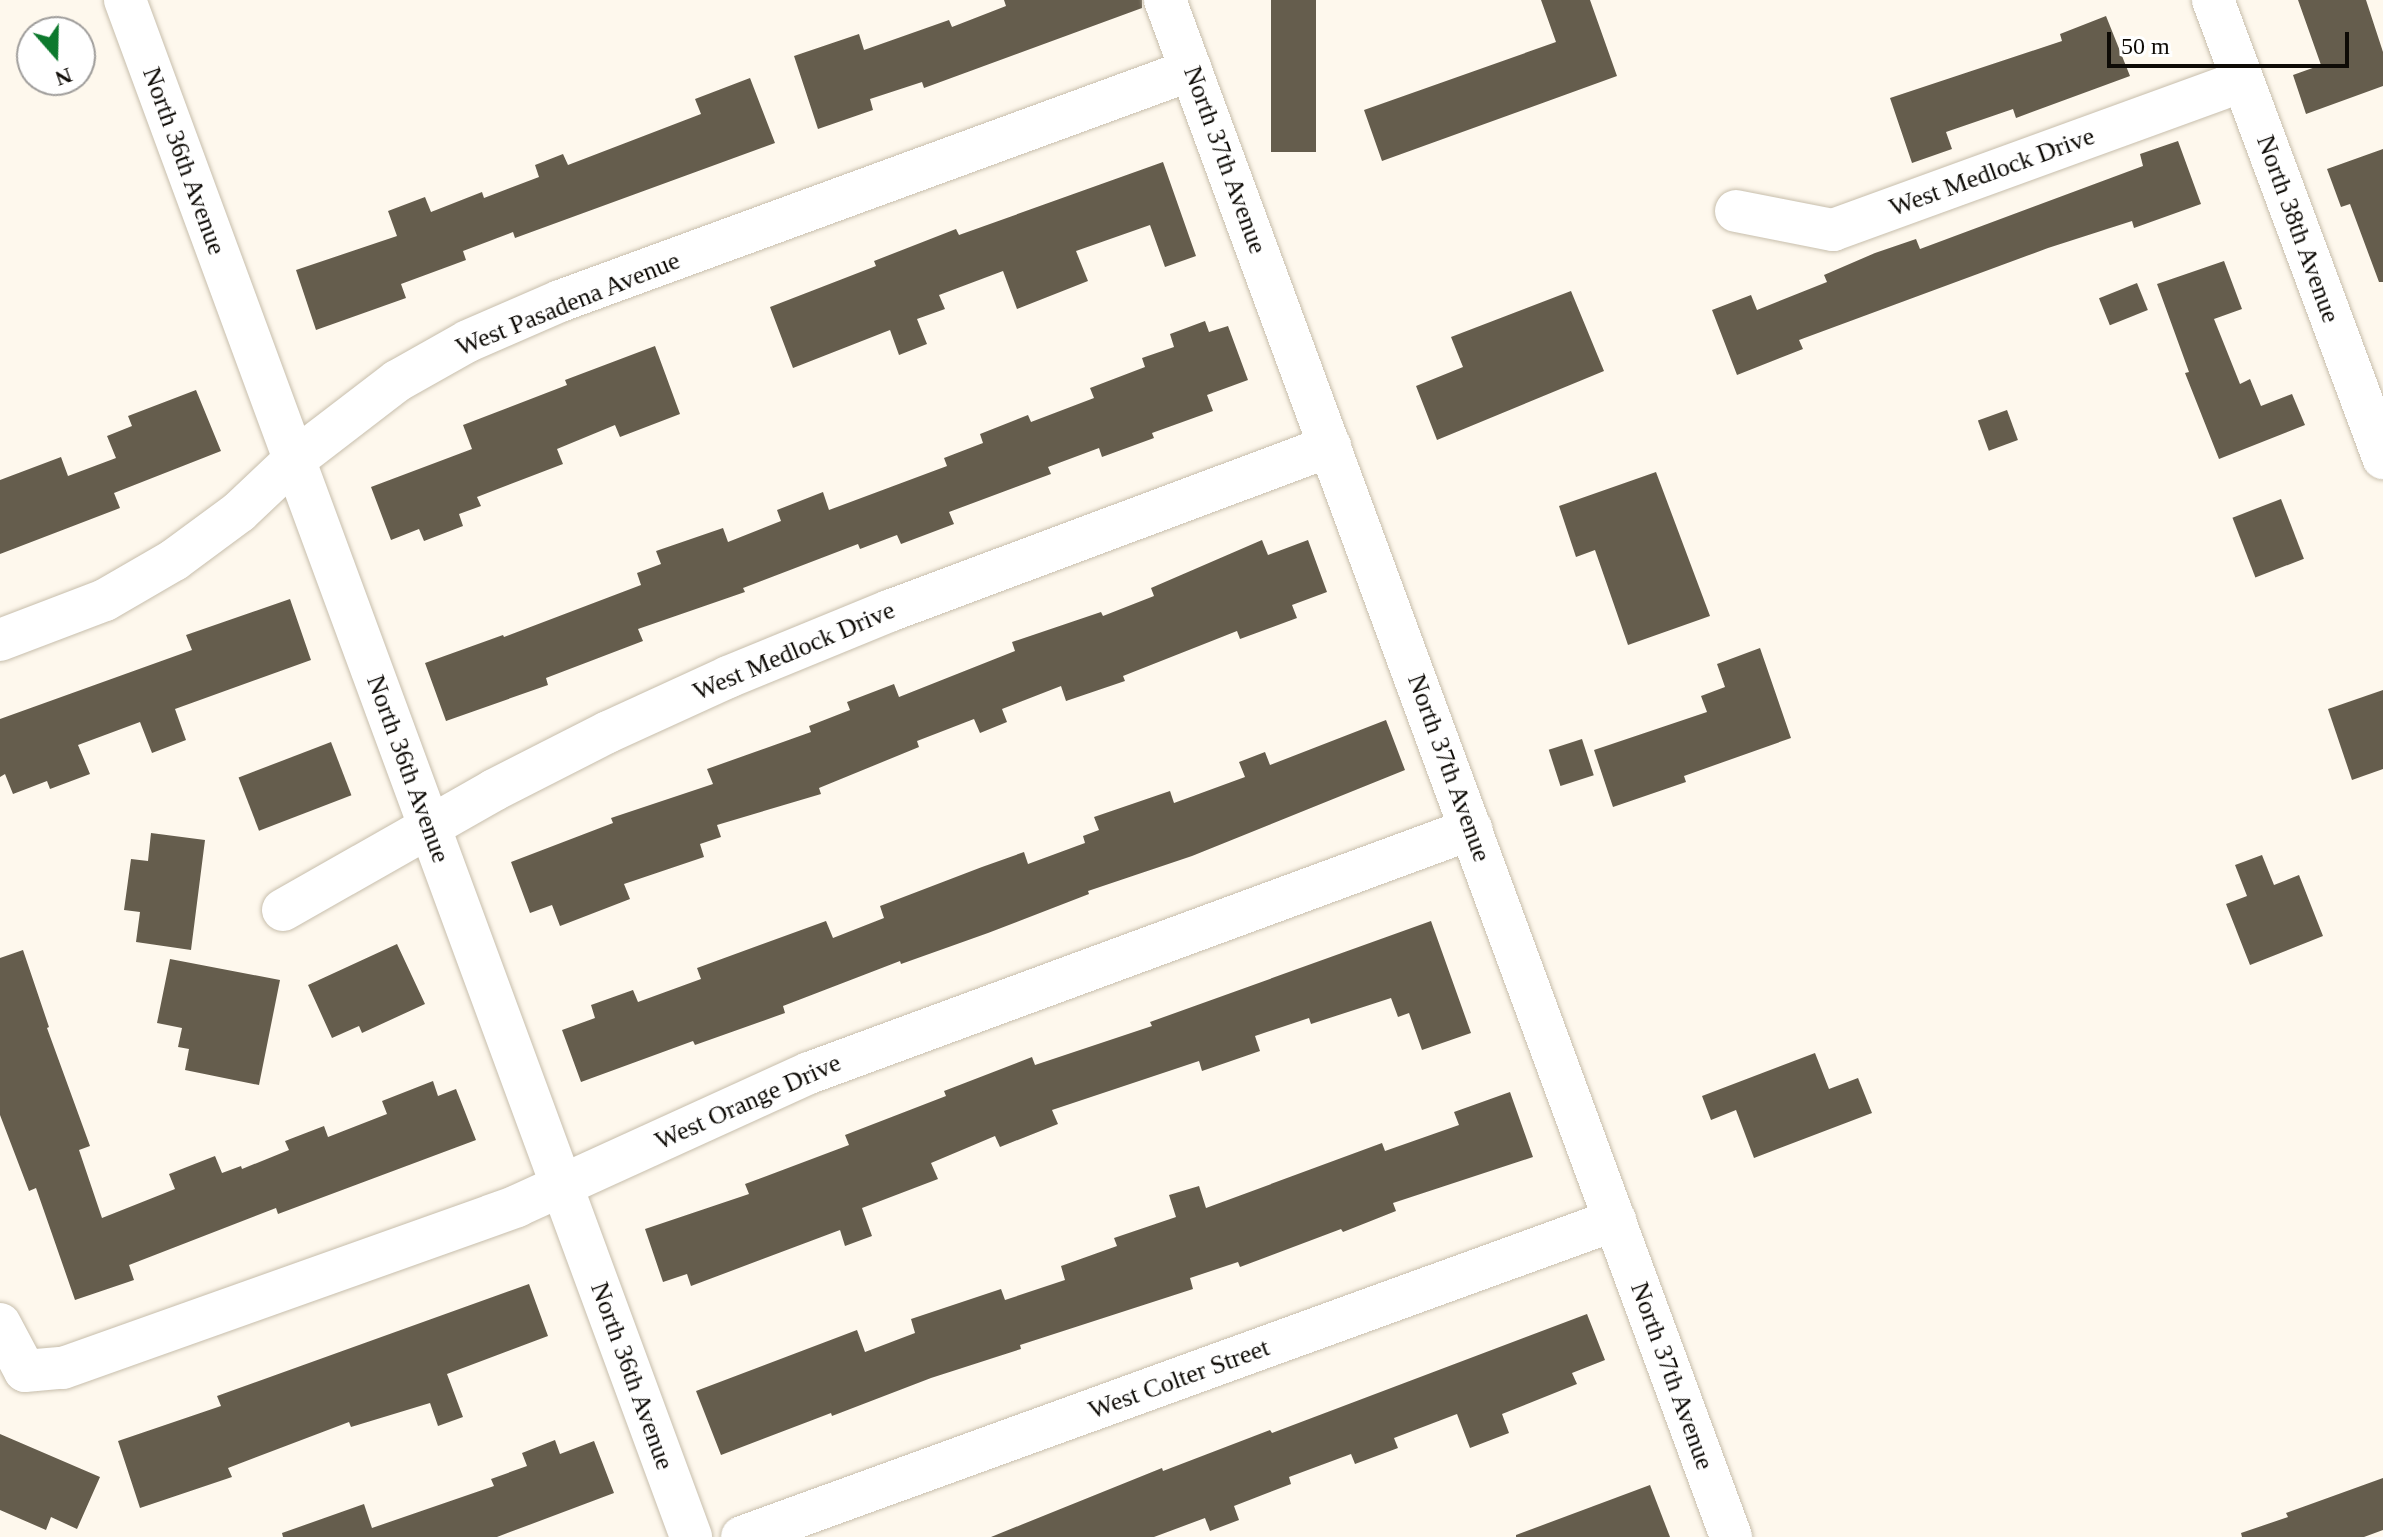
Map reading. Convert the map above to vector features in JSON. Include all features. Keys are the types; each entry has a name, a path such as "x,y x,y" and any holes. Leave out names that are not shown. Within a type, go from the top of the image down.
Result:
{"street":[{"name":"North 36th Avenue","path":"125,0 691,1537"},
{"name":"North 37th Avenue","path":"1165,0 1731,1537"},
{"name":"North 38th Avenue","path":"2213,0 2383,458"},
{"name":"West Pasadena Avenue","path":"0,640 105,600 174,560 239,512 294,460 397,381 468,341 560,301 1191,70"},
{"name":"West Medlock Drive","path":"1736,211 1833,230 2243,81"},
{"name":"West Medlock Drive","path":"283,910 429,826 608,732 743,671 889,611 1330,446"},
{"name":"West Orange Drive","path":"0,1324 25,1371 63,1368 517,1206 809,1073 1471,829"},
{"name":"West Colter Street","path":"742,1537 1615,1220"}],"building":[{"path":"1004,0 1142,0 1142,8 924,88 922,82 870,99 873,110 818,129 794,56 859,34 864,50 949,20 952,27 1006,6"},
{"path":"1271,0 1316,0 1316,152 1271,152"},
{"path":"1541,0 1590,0 1617,76 1382,161 1364,110 1556,42"},
{"path":"2298,0 2366,0 2383,52 2383,86 2306,114 2293,75 2321,65"},
{"path":"2106,16 2130,76 2016,118 2013,109 1946,132 1952,149 1912,163 1890,98 2062,41 2060,34"},
{"path":"750,78 775,143 515,238 513,232 463,251 466,260 401,284 406,298 316,330 296,270 397,236 388,211 425,197 431,212 482,192 484,198 539,177 535,165 563,154 568,165 701,114 695,99"},
{"path":"2178,141 2201,204 2134,228 2132,221 2048,248 1799,340 1803,349 1737,375 1712,310 1751,295 1757,310 1827,282 1824,275 1875,253 1916,239 1920,249 2143,166 2140,154"},
{"path":"2383,149 2383,282 2379,282 2350,204 2341,207 2327,169"},
{"path":"1163,162 1196,256 1165,267 1150,225 1076,251 1088,281 1017,309 1003,271 939,295 945,309 917,319 927,344 899,355 890,330 793,368 770,307 876,266 874,261 956,229 959,235"},
{"path":"2224,261 2242,309 2214,319 2240,384 2250,379 2261,406 2292,394 2305,425 2219,459 2185,373 2189,372 2157,284"},
{"path":"2137,283 2148,310 2110,325 2099,298"},
{"path":"1571,291 1604,371 1437,440 1416,386 1463,367 1451,337"},
{"path":"1205,321 1209,332 1228,326 1248,380 1207,395 1213,411 1152,433 1154,438 1102,457 1099,448 1048,467 1051,474 949,512 954,524 901,544 897,535 860,549 858,544 743,588 745,592 638,629 643,641 546,678 548,685 446,721 425,663 641,585 637,573 661,564 656,551 723,528 728,542 781,521 777,510 823,492 829,510 947,466 944,458 983,443 980,434 1028,415 1031,422 1094,398 1090,388 1145,367 1142,358 1174,347 1170,334"},
{"path":"655,346 680,414 620,437 615,425 557,449 563,464 477,497 481,506 459,514 463,526 424,541 419,529 391,540 371,487 472,449 463,425 567,385 565,380"},
{"path":"196,390 221,451 114,493 120,508 0,554 0,480 61,457 68,476 116,458 107,436 132,426 128,416"},
{"path":"2007,410 2018,440 1989,451 1978,421"},
{"path":"1656,472 1710,616 1628,645 1595,550 1576,557 1559,506"},
{"path":"2281,499 2304,559 2255,577 2232,518"},
{"path":"1262,540 1268,555 1308,540 1327,592 1292,605 1297,618 1240,639 1237,631 1123,676 1125,681 1066,701 1061,686 1002,709 1007,722 980,733 974,719 917,741 919,747 819,788 821,794 717,825 721,837 700,844 704,857 624,884 630,899 560,926 552,905 530,913 511,862 613,823 611,818 713,784 707,769 811,732 809,726 850,710 847,702 894,684 899,697 1015,651 1012,642 1101,612 1103,616 1154,596 1151,588"},
{"path":"290,599 311,660 175,709 186,740 152,753 140,722 78,745 90,774 50,789 47,781 13,794 5,774 0,777 0,719 192,650 186,635"},
{"path":"1760,648 1791,738 1684,776 1686,782 1613,807 1594,750 1707,712 1701,696 1725,687 1717,664"},
{"path":"2383,690 2383,769 2352,780 2328,709"},
{"path":"1386,720 1405,770 1192,856 1088,891 1089,894 988,933 901,964 900,961 783,1006 785,1013 695,1045 693,1041 581,1082 562,1030 595,1018 591,1005 633,990 638,1002 701,979 697,968 826,921 833,938 884,918 880,906 982,867 1024,852 1028,864 1085,843 1083,836 1099,830 1094,817 1170,791 1174,803 1245,777 1239,762 1265,752 1270,765"},
{"path":"1582,739 1594,775 1560,786 1549,750"},
{"path":"331,742 351,795 259,831 239,777"},
{"path":"151,833 205,840 191,950 136,942 140,912 124,910 131,859 148,861"},
{"path":"2262,855 2274,885 2299,875 2323,936 2250,965 2226,904 2247,896 2235,865"},
{"path":"1431,921 1471,1033 1422,1050 1409,1013 1398,1017 1391,998 1311,1024 1309,1018 1255,1036 1260,1051 1202,1071 1199,1061 1052,1110 1058,1124 1000,1147 995,1136 931,1163 938,1179 862,1208 872,1236 845,1246 840,1230 691,1286 687,1274 663,1282 645,1229 749,1194 745,1184 849,1145 845,1135 946,1096 944,1091 1032,1057 1035,1065 1152,1026 1150,1022"},
{"path":"397,944 425,1004 362,1033 359,1026 332,1038 308,985"},
{"path":"23,950 47,1028 90,1146 79,1150 102,1218 175,1189 169,1174 215,1156 222,1173 241,1166 242,1169 289,1150 285,1141 324,1126 328,1137 387,1114 382,1101 433,1081 438,1096 456,1089 476,1140 278,1214 276,1208 129,1265 134,1280 75,1300 36,1188 29,1191 0,1115 0,958"},
{"path":"170,959 280,980 259,1085 185,1070 189,1049 178,1047 182,1028 157,1023"},
{"path":"1815,1053 1829,1089 1858,1078 1872,1113 1754,1158 1736,1110 1711,1120 1702,1096"},
{"path":"1510,1092 1533,1157 1393,1203 1396,1211 1343,1232 1341,1229 1240,1267 1238,1262 1190,1278 1193,1289 1020,1345 1021,1349 931,1378 832,1416 831,1413 721,1455 696,1391 857,1330 865,1352 915,1333 911,1319 1001,1289 1005,1300 1065,1280 1061,1266 1117,1246 1114,1238 1176,1217 1169,1195 1199,1186 1206,1208 1382,1143 1385,1151 1459,1125 1454,1112"},
{"path":"529,1284 548,1336 447,1374 463,1417 438,1426 430,1403 351,1427 349,1422 228,1468 232,1477 140,1508 118,1441 221,1406 217,1396"},
{"path":"1587,1314 1605,1360 1572,1373 1577,1384 1502,1414 1509,1433 1470,1448 1457,1414 1394,1438 1398,1448 1355,1464 1351,1454 1289,1477 1291,1484 1234,1506 1239,1520 1210,1531 1205,1518 1154,1537 991,1537 1162,1468 1163,1471 1270,1430 1272,1433"},
{"path":"0,1434 100,1477 77,1529 51,1517 46,1530 0,1510"},
{"path":"555,1440 560,1454 594,1441 614,1493 497,1537 283,1537 282,1533 364,1504 372,1528 494,1486 491,1479 527,1466 522,1453"},
{"path":"2383,1478 2383,1530 2364,1537 2242,1537 2241,1533 2288,1517 2286,1513"},
{"path":"1650,1485 1670,1537 1516,1537 1516,1535"}]}
